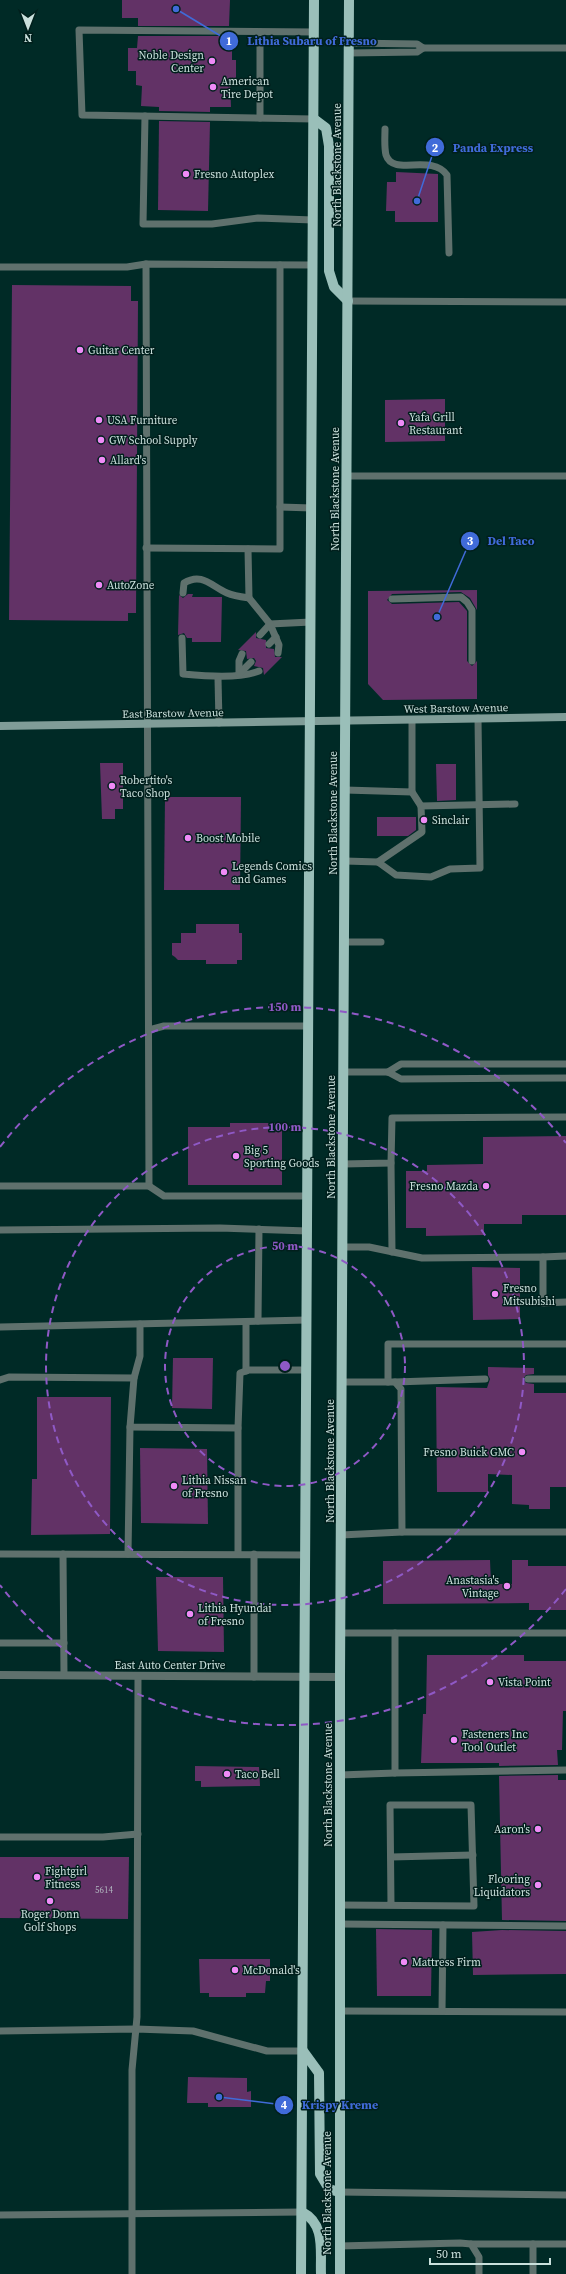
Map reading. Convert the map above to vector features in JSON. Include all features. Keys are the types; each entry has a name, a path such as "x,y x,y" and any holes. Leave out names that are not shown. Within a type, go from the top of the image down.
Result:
{"main road":[{"name":"North Blackstone Avenue","path":"301,2274 314,0"},
{"name":"North Blackstone Avenue","path":"340,2274 340,1633 350,0"},
{"path":"314,119 326,128 329,146 329,271 334,287 348,301"},
{"name":"West Barstow Avenue","path":"346,720 566,718"},
{"name":"East Barstow Avenue","path":"0,726 310,723 346,720"},
{"path":"303,2051 319,2072 320,2174 329,2189 339,2192"},
{"path":"302,2212 309,2215 318,2227 321,2274"}],"street":[{"name":"East Auto Center Drive","path":"0,1675 340,1677"}],"lane":[{"path":"314,32 79,30 82,115 314,119"},
{"path":"260,32 260,118"},
{"path":"349,48 417,52 423,48 566,48"},
{"path":"145,116 143,224 212,224 258,218 313,220"},
{"path":"385,129 385,153 390,161 399,165 433,165 439,167 447,176 449,253"},
{"path":"0,268 127,267 146,264 313,265"},
{"path":"146,264 149,1186"},
{"path":"146,548 280,549 280,265"},
{"path":"348,301 566,302"},
{"path":"347,476 566,476"},
{"path":"280,507 312,508"},
{"path":"248,549 249,598 270,624 279,645 278,653"},
{"path":"183,593 184,583 191,578 202,578 227,593 249,598"},
{"path":"392,599 461,597 467,602 472,610 472,660"},
{"path":"260,635 270,624 311,622"},
{"path":"269,644 276,637"},
{"path":"182,638 183,674 218,678 239,674 252,674 260,671"},
{"path":"239,674 239,661 242,654"},
{"path":"239,674 251,662"},
{"path":"218,678 219,723"},
{"path":"378,862 396,876 431,876 450,869 480,868 478,718"},
{"path":"345,861 378,862 422,832 421,806 412,792 412,720"},
{"path":"345,790 412,792"},
{"path":"421,806 515,804"},
{"path":"344,942 381,942"},
{"path":"149,1030 164,1026 309,1026"},
{"path":"388,1072 401,1064 566,1064"},
{"path":"344,1072 388,1072 401,1079 566,1078"},
{"path":"392,1252 392,1118 566,1117"},
{"path":"343,1164 391,1163"},
{"path":"0,1186 149,1186 164,1196 308,1196"},
{"path":"258,1321 259,1229"},
{"path":"0,1230 308,1230"},
{"path":"343,1247 369,1247 422,1258 566,1256"},
{"path":"543,1256 543,1303 566,1302"},
{"path":"0,1327 307,1320"},
{"path":"246,1322 246,1371"},
{"path":"128,1554 130,1427 134,1378 140,1356 140,1324"},
{"path":"402,1532 401,1390 392,1382 388,1344 566,1344"},
{"path":"238,1554 238,1428 240,1373 246,1371 307,1370"},
{"path":"0,1380 9,1377 134,1378"},
{"path":"342,1382 484,1379"},
{"path":"528,1379 566,1379"},
{"path":"130,1427 238,1428"},
{"path":"341,1535 402,1532 566,1532"},
{"path":"0,1554 306,1555"},
{"path":"63,1554 64,1675"},
{"path":"254,1554 254,1677"},
{"path":"340,1633 566,1633"},
{"path":"395,1633 395,1773"},
{"path":"0,1643 64,1643"},
{"path":"132,2274 132,2070 136,2029 138,1676"},
{"path":"340,1774 566,1770"},
{"path":"340,1905 474,1906 471,1804 390,1804 391,1905"},
{"path":"0,1837 103,1837 138,1834"},
{"path":"391,1856 473,1855"},
{"path":"340,1924 566,1926"},
{"path":"442,1925 442,2011"},
{"path":"339,2011 566,2012"},
{"path":"0,2031 136,2029 193,2031 267,2051 303,2051"},
{"path":"339,2192 566,2195"},
{"path":"0,2216 302,2212"},
{"path":"339,2246 460,2243 566,2244"},
{"path":"471,2244 479,2257 479,2274"},
{"path":"533,2244 533,2274"}],"building":[{"path":"122,0 230,0 229,26 138,26 138,18 122,18"},
{"path":"138,36 229,36 229,40 232,40 232,60 236,60 236,79 230,79 231,107 210,107 210,112 159,111 159,107 141,106 142,86 136,85 136,71 128,71 128,48 137,48"},
{"path":"159,121 210,122 208,211 158,210"},
{"path":"396,172 438,174 438,222 395,222 395,211 386,211 387,182 396,182"},
{"path":"12,285 131,286 131,301 138,301 136,613 128,613 128,621 9,620"},
{"path":"445,399 445,441 385,442 385,400"},
{"path":"477,590 477,610 470,598 461,592 392,594 387,600 392,604 459,602 467,611 467,661 472,666 477,661 477,699 383,700 368,684 368,591"},
{"path":"188,594 193,594 192,597 222,597 221,642 192,642 192,638 187,638 184,633 178,635 179,595 183,598"},
{"path":"256,632 256,638 266,640 266,648 274,649 275,657 282,657 264,675 263,668 254,666 256,661 254,658 247,659 246,651 238,650"},
{"name":"Robertito's Taco Shop","path":"100,763 123,763 123,809 115,809 115,819 102,819"},
{"path":"436,764 456,764 456,800 437,801"},
{"path":"165,797 241,797 240,890 164,890"},
{"path":"377,817 416,817 416,830 408,836 377,836"},
{"path":"196,924 239,924 239,933 242,933 242,960 237,960 237,964 206,964 206,960 178,960 172,955 172,943 181,943 181,933 196,933"},
{"path":"230,1123 282,1123 282,1185 188,1185 188,1127 230,1127"},
{"name":"Fresno Mazda","path":"566,1136 566,1215 522,1215 522,1224 484,1224 484,1235 426,1236 426,1228 406,1228 406,1171 427,1171 427,1165 483,1164 483,1137"},
{"path":"472,1267 520,1268 520,1319 473,1320"},
{"path":"173,1358 213,1358 212,1409 172,1408"},
{"path":"488,1367 534,1368 534,1374 526,1375 523,1379 526,1383 534,1384 534,1393 566,1393 566,1487 550,1487 550,1509 529,1509 529,1505 512,1504 512,1475 488,1474 488,1492 437,1492 436,1387 487,1388 490,1379 488,1375"},
{"path":"37,1397 111,1397 110,1534 31,1535 32,1479 37,1479"},
{"name":"Lithia Nissan of Fresno","path":"140,1448 207,1449 208,1524 141,1523"},
{"path":"490,1560 491,1584 512,1584 512,1560 528,1560 528,1566 566,1566 566,1610 529,1610 529,1603 383,1604 383,1561"},
{"name":"Lithia Hyundai of Fresno","path":"156,1577 223,1577 224,1652 158,1651"},
{"path":"427,1655 524,1655 524,1661 566,1661 566,1711 563,1711 562,1750 557,1750 558,1765 499,1766 499,1763 421,1763 423,1714 426,1714"},
{"name":"Taco Bell","path":"195,1766 259,1767 260,1786 201,1787 201,1781 195,1781"},
{"path":"558,1775 558,1780 566,1780 566,1921 502,1920 499,1776"},
{"path":"0,1857 129,1857 128,1919 0,1918"},
{"name":"Mattress Firm","path":"376,1929 432,1930 431,1996 377,1996"},
{"path":"502,1930 566,1931 566,1974 473,1975 472,1932"},
{"name":"McDonald's","path":"199,1959 270,1959 270,1981 266,1981 265,1993 246,1993 246,1997 209,1997 209,1993 200,1993"},
{"path":"188,2077 247,2078 247,2092 251,2091 251,2107 208,2107 208,2103 187,2103"}],"place":[{"name":"Lithia Subaru of Fresno","path":"176,9"},
{"name":"Noble Design Center","path":"212,61"},
{"name":"American Tire Depot","path":"213,87"},
{"name":"Fresno Autoplex","path":"186,174"},
{"name":"Panda Express","path":"417,201"},
{"name":"Guitar Center","path":"80,350"},
{"name":"USA Furniture","path":"99,420"},
{"name":"Yafa Grill Restaurant","path":"401,423"},
{"name":"GW School Supply","path":"101,440"},
{"name":"Allard's","path":"102,460"},
{"name":"AutoZone","path":"99,585"},
{"name":"Del Taco","path":"437,617"},
{"name":"Robertito's Taco Shop","path":"112,786"},
{"name":"Sinclair","path":"424,820"},
{"name":"Boost Mobile","path":"188,838"},
{"name":"Legends Comics and Games","path":"224,872"},
{"name":"Big 5 Sporting Goods","path":"236,1156"},
{"name":"Fresno Mazda","path":"486,1186"},
{"name":"Fresno Mitsubishi","path":"495,1294"},
{"name":"Fresno Buick GMC","path":"522,1452"},
{"name":"Lithia Nissan of Fresno","path":"174,1486"},
{"name":"Anastasia's Vintage","path":"507,1586"},
{"name":"Lithia Hyundai of Fresno","path":"190,1614"},
{"name":"Vista Point","path":"490,1682"},
{"name":"Fasteners Inc Tool Outlet","path":"454,1740"},
{"name":"Taco Bell","path":"227,1774"},
{"name":"Aaron's","path":"538,1829"},
{"name":"Fightgirl Fitness","path":"37,1877"},
{"name":"Flooring Liquidators","path":"538,1885"},
{"name":"Roger Donn Golf Shops","path":"50,1901"},
{"name":"Mattress Firm","path":"404,1962"},
{"name":"McDonald's","path":"235,1970"},
{"name":"Krispy Kreme","path":"219,2097"}]}
